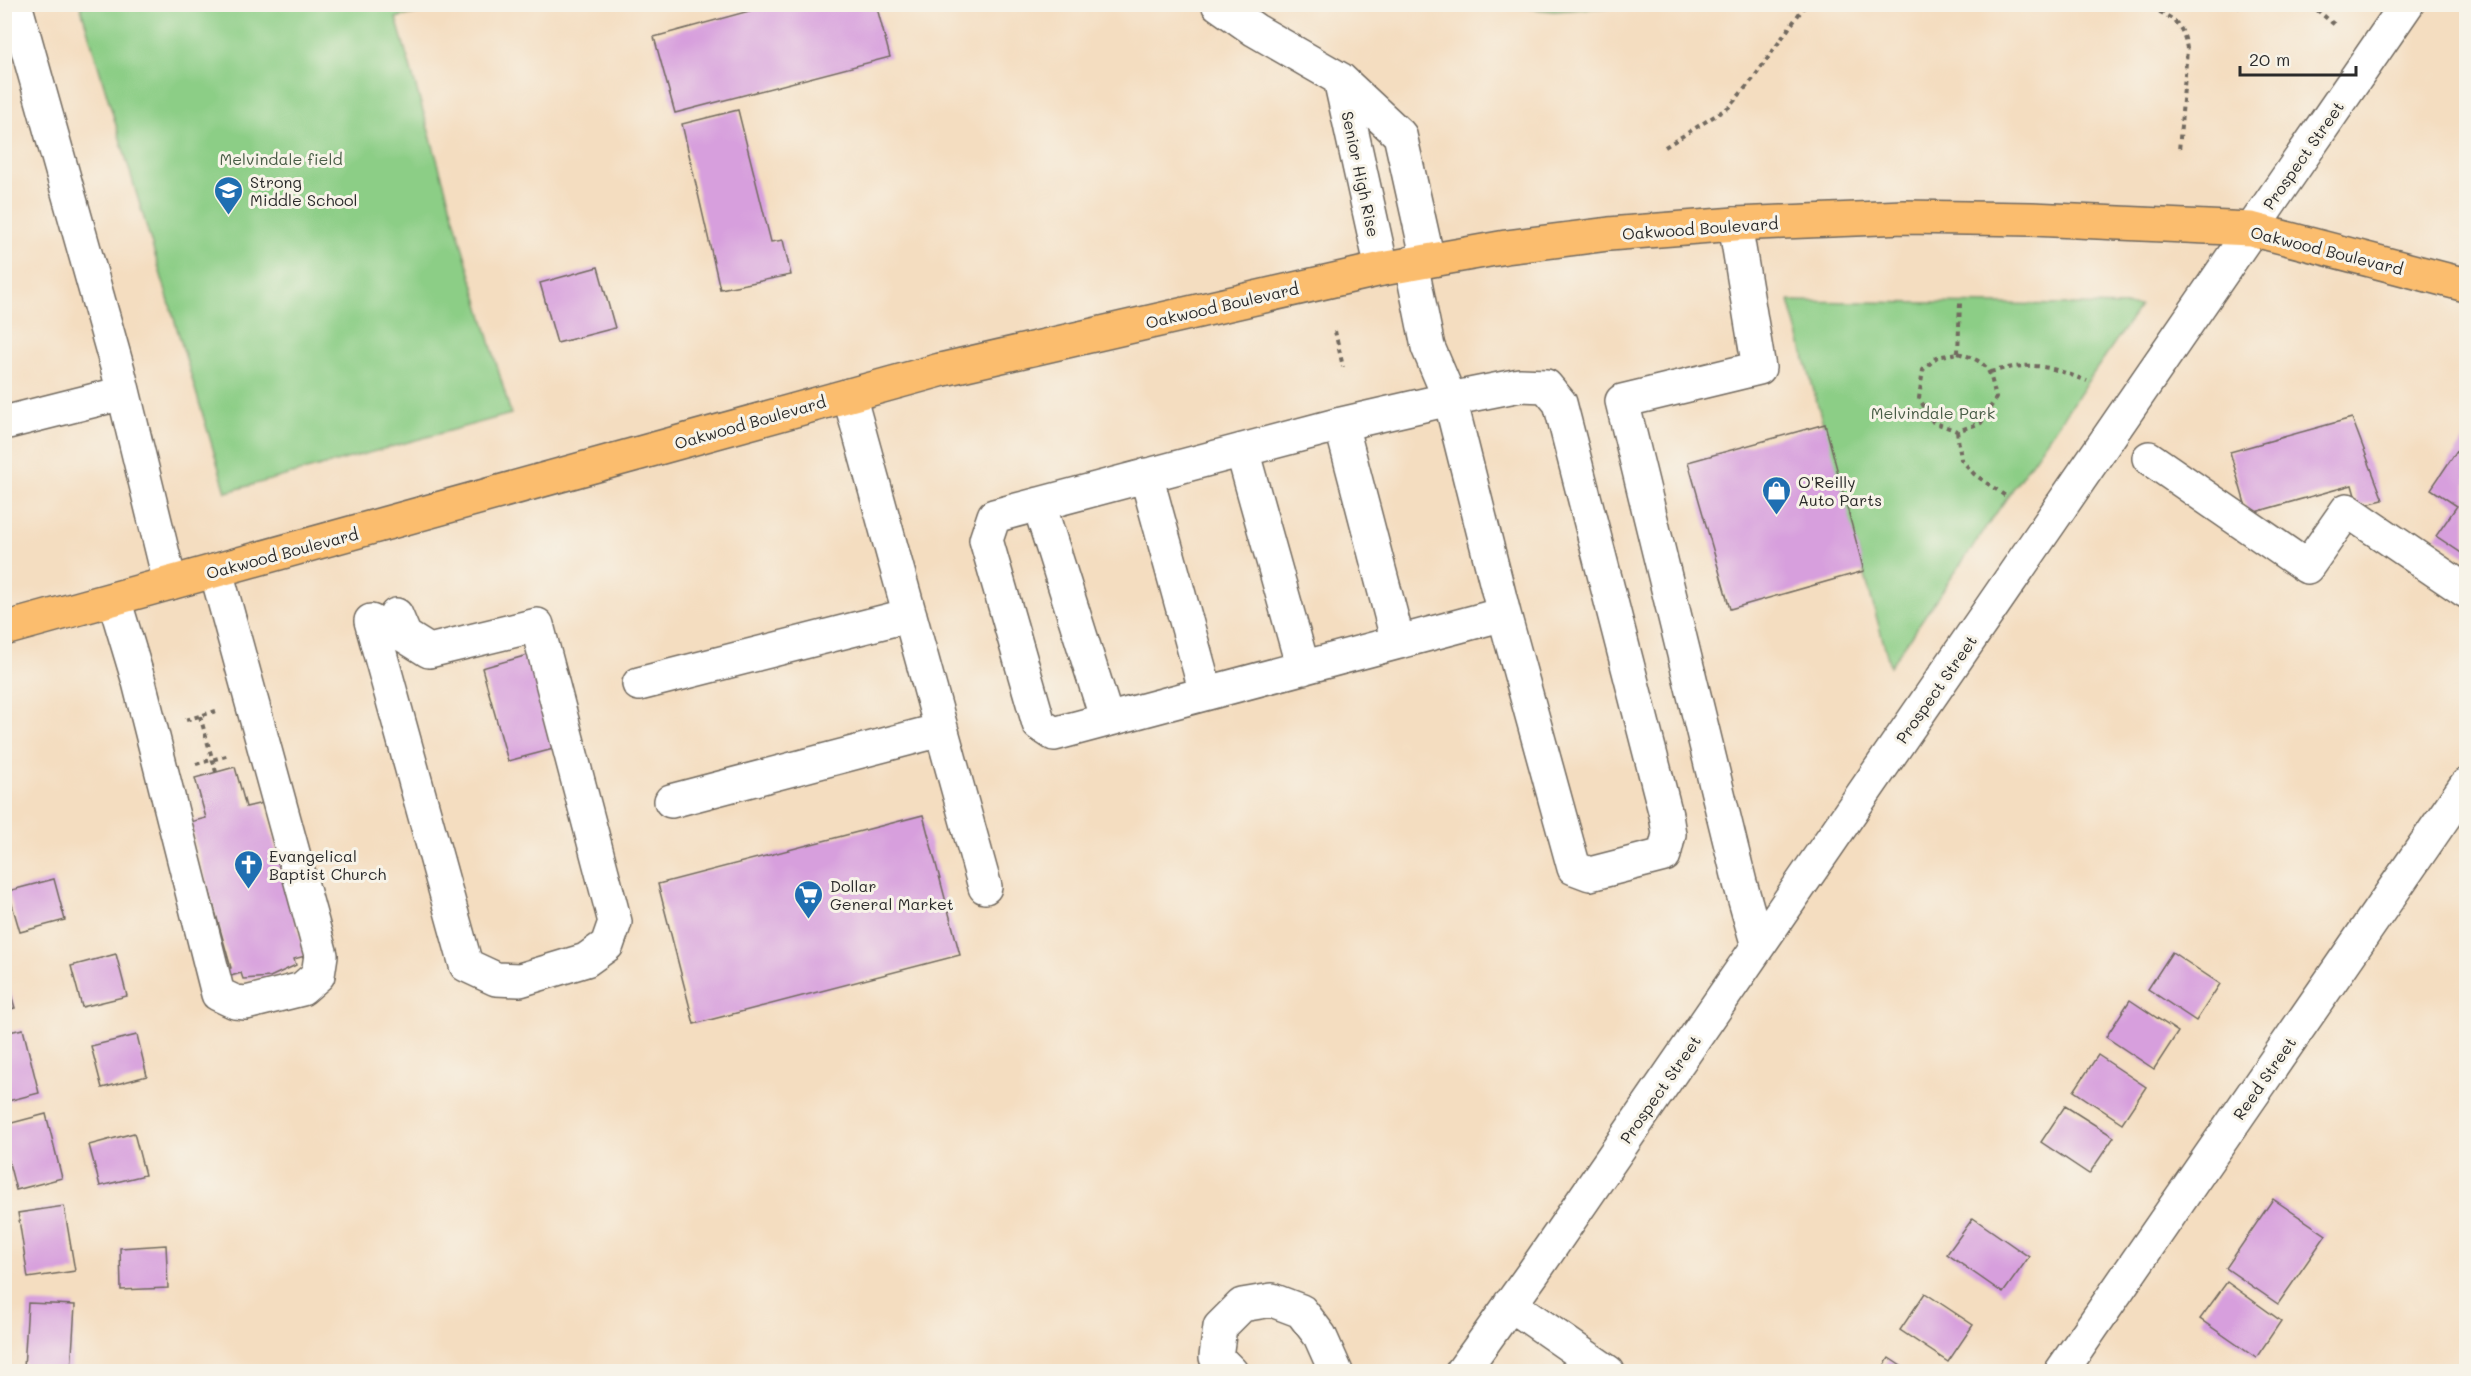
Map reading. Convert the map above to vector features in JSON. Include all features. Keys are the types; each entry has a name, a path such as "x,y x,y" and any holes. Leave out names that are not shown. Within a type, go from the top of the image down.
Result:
{"main road":[{"name":"Oakwood Boulevard","path":"4,629 940,370 1407,264 1506,247 1586,237 1735,224 1904,217 2032,219 2251,229 2466,285"}],"street":[{"path":"15,4 123,393 170,583"},
{"name":"Senior High Rise","path":"1218,4 1255,30 1340,79 1401,135 1407,264"},
{"name":"Prospect Street","path":"1462,1371 1758,946 2407,4"},
{"name":"Senior High Rise","path":"1340,79 1407,264"},
{"path":"1735,224 1759,368 1622,401 1740,883 1758,946"},
{"path":"1407,264 1428,347 1450,399 1504,614 1574,868 1590,874 1664,855 1668,834 1666,815 1560,403 1546,386 1520,385 1450,399 1341,424 994,516 986,540 1039,724 1054,734 1504,614"},
{"path":"4,423 123,393"},
{"path":"849,395 985,887"},
{"path":"1341,424 1398,642"},
{"path":"1242,450 1302,668"},
{"path":"2149,458 2307,567 2347,510 2466,591"},
{"path":"1146,475 1206,693"},
{"path":"1039,504 1107,720"},
{"path":"114,599 139,682 218,994 235,1002 246,1003 302,989 312,983 318,975 321,964 318,944 216,571"},
{"path":"639,684 910,615"},
{"path":"384,618 405,636 429,651 537,625 615,922 607,945 586,960 520,980 496,979 466,965 384,618"},
{"path":"671,801 941,730"},
{"name":"Reed Street","path":"2061,1371 2466,785"},
{"path":"1231,1371 1216,1357 1220,1327 1242,1305 1272,1300 1301,1311 1320,1336 1336,1371"},
{"path":"1510,1304 1608,1371"}],"path":[{"path":"1665,147 1729,107 1753,79 1806,4"},
{"path":"2143,4 2172,18 2185,34 2187,49 2179,151"},
{"path":"2230,4 2241,7 2255,4"},
{"path":"2310,4 2336,26"},
{"path":"1958,353 1960,303"},
{"path":"1335,331 1343,367"},
{"path":"1958,353 1980,360 1990,372 1996,398 1981,423 1957,431 1933,422 1919,398 1923,370 1937,357 1958,353"},
{"path":"1990,372 2018,365 2052,367 2087,381"},
{"path":"1957,431 1961,459 1974,474 2007,497"},
{"path":"181,721 218,711"},
{"path":"200,716 216,772"},
{"path":"192,765 235,754"}],"green space":[{"name":"Melvindale field","path":"80,5 449,5 396,18 511,414 226,492"},
{"path":"1498,5 1617,5 1554,11"},
{"name":"Melvindale Park","path":"1789,301 2140,306 1890,666"}],"building":[{"path":"775,4 876,4 890,57 675,113 654,37"},
{"path":"738,110 771,242 783,240 791,275 720,289 682,124"},
{"path":"598,267 615,328 557,343 540,283"},
{"path":"2352,418 2383,500 2358,506 2352,485 2248,514 2230,452"},
{"name":"O'Reilly Auto Parts","path":"1825,424 1864,571 1730,609 1688,462"},
{"path":"2466,437 2466,556 2436,536 2457,506 2431,489"},
{"path":"535,653 561,747 508,761 482,668"},
{"name":"Evangelical Baptist Church","path":"235,767 246,807 263,803 305,956 294,959 296,965 270,977 243,979 241,973 224,978 221,970 231,968 190,822 206,818 195,778"},
{"name":"Dollar General Market","path":"923,815 960,955 694,1024 658,884"},
{"path":"54,879 65,920 20,932 8,891"},
{"path":"2172,952 2220,984 2196,1021 2148,989"},
{"path":"116,954 127,996 82,1007 71,966"},
{"path":"4,970 15,1008 4,1011"},
{"path":"2130,1000 2178,1032 2154,1069 2106,1037"},
{"path":"23,1029 39,1093 4,1102 4,1033"},
{"path":"137,1035 147,1076 102,1088 91,1046"},
{"path":"2098,1055 2146,1087 2122,1123 2074,1091"},
{"path":"2065,1106 2114,1137 2089,1174 2041,1142"},
{"path":"46,1114 62,1178 16,1190 4,1144 4,1125"},
{"path":"134,1133 145,1175 100,1186 89,1145"},
{"path":"2273,1199 2326,1235 2278,1304 2226,1268"},
{"path":"64,1206 75,1271 28,1278 18,1213"},
{"path":"1973,1218 2029,1257 2003,1293 1947,1254"},
{"path":"166,1245 168,1288 121,1290 120,1248"},
{"path":"2227,1282 2281,1321 2256,1358 2200,1319"},
{"path":"1925,1293 1973,1325 1948,1362 1900,1330"},
{"path":"28,1303 75,1305 71,1371 24,1368"},
{"path":"1889,1358 1910,1372 1880,1372"}],"place":[{"name":"Strong Middle School","path":"229,216"},
{"name":"O'Reilly Auto Parts","path":"1777,516"},
{"name":"Evangelical Baptist Church","path":"248,890"},
{"name":"Dollar General Market","path":"809,920"}]}
